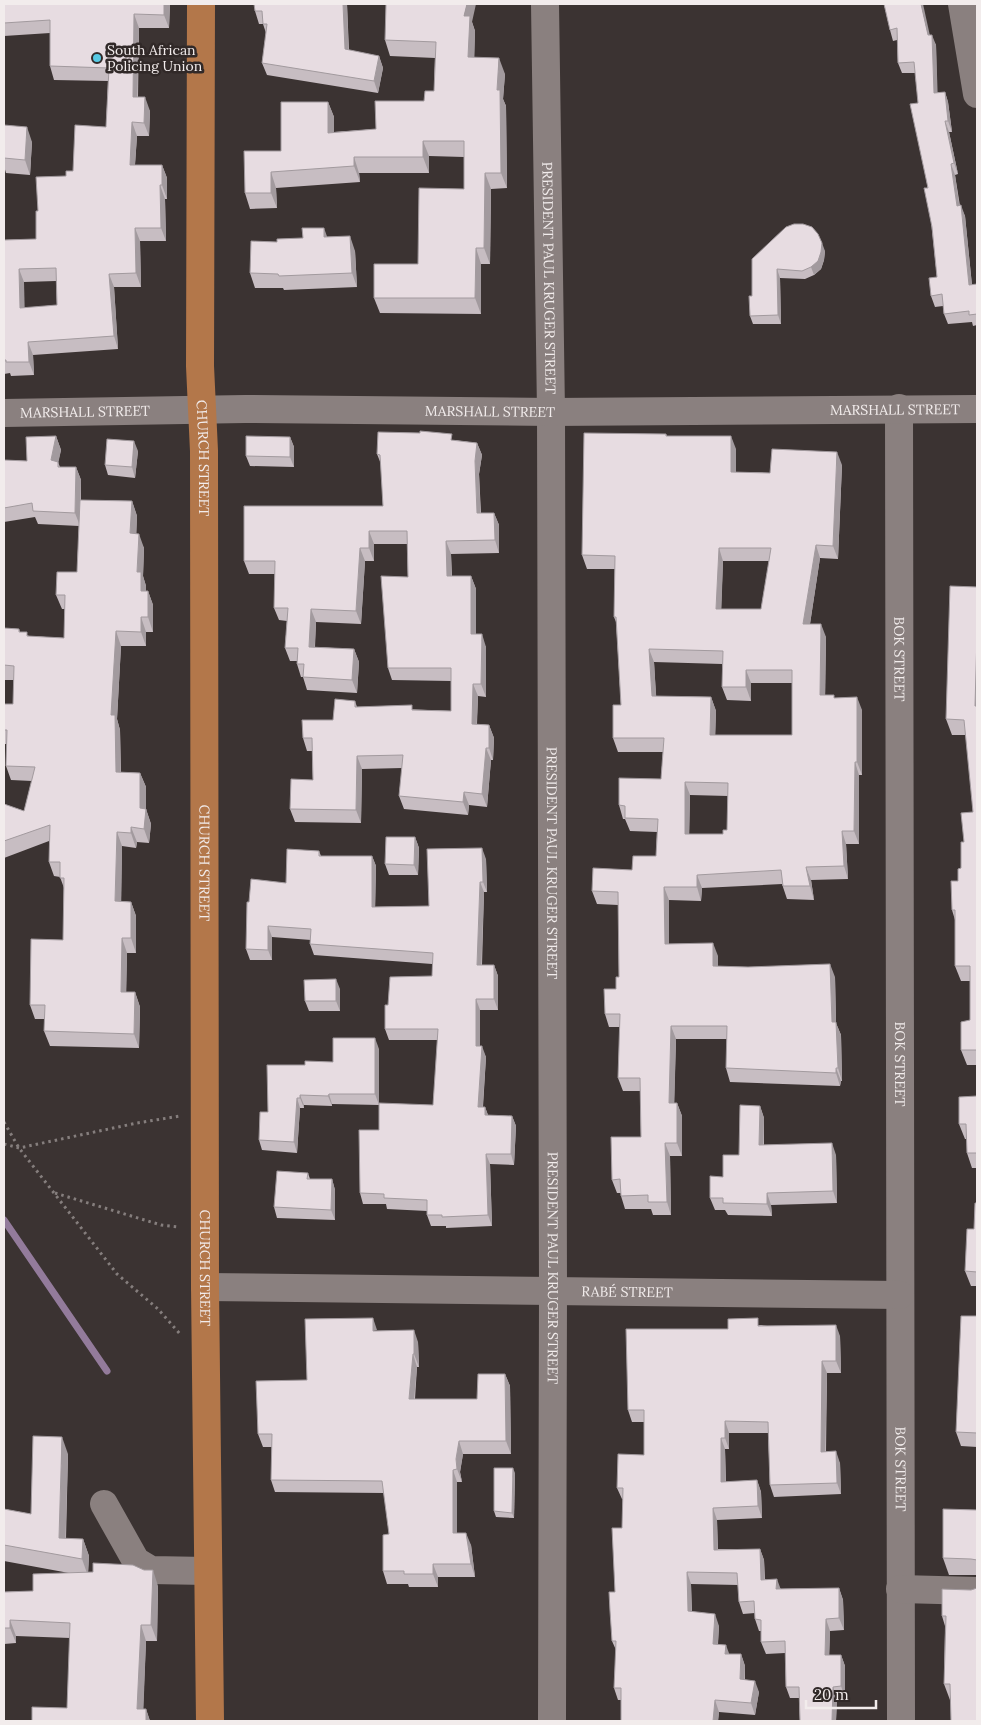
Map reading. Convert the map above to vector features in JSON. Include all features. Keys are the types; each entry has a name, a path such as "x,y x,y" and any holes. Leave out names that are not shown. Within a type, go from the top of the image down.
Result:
{"main road":[{"name":"CHURCH STREET","path":"201,4 200,366 204,451 205,1362 210,1721"}],"street":[{"name":"PRESIDENT PAUL KRUGER STREET","path":"545,4 551,412 552,1721"},
{"path":"962,4 977,94"},
{"name":"MARSHALL STREET","path":"4,413 202,410 551,412 899,408 977,409"},
{"name":"BOK STREET","path":"899,408 901,1721"},
{"name":"RABÉ STREET","path":"205,1287 900,1295"},
{"path":"104,1504 136,1561 151,1570 207,1581"},
{"path":"900,1589 977,1590"}],"path":[{"path":"4,1144 20,1148 138,1122 204,1112"},
{"path":"4,1122 20,1148 117,1274 158,1309 205,1362"},
{"path":"55,1193 161,1225 205,1230"}],"building":[{"path":"4,4 164,4 164,15 134,14 133,97 145,97 144,123 132,122 130,165 162,165 162,185 160,185 161,228 135,228 136,273 109,274 114,336 28,342 29,362 6,362 4,360 4,240 36,239 36,211 38,211 36,177 66,176 66,171 73,171 75,125 106,127 109,68 50,66 50,20 4,23","holes":["56,268 57,305 20,308 19,269"]},
{"path":"254,4 343,4 345,49 379,56 374,81 262,63 267,24 263,24 262,11 255,11"},
{"path":"386,4 467,4 464,16 470,16 468,57 499,58 497,90 500,90 501,173 485,173 484,248 476,248 475,298 374,298 374,264 418,264 419,188 464,189 464,141 423,141 423,157 354,157 354,166 271,172 271,193 245,193 244,151 281,151 281,102 328,102 328,133 376,129 375,101 424,101 425,91 434,91 436,42 385,40"},
{"path":"884,4 921,4 928,35 932,35 934,93 945,92 948,121 945,121 954,163 951,164 957,206 961,205 969,285 977,284 977,314 969,315 969,311 944,314 942,294 931,296 929,278 937,277 932,227 924,188 928,188 910,104 918,103 914,62 898,63 897,28 890,30"},
{"path":"4,125 27,127 25,160 4,158"},
{"path":"794,224 812,227 818,234 822,243 818,261 802,271 777,269 778,315 750,316 749,296 752,296 752,259 786,227"},
{"path":"302,228 324,228 324,237 350,236 352,273 279,276 278,274 250,273 251,241 277,242 277,239 303,238"},
{"path":"420,431 452,434 451,440 477,443 475,461 477,513 494,513 495,540 446,541 447,576 471,576 471,634 482,634 481,684 473,684 472,724 489,725 489,748 486,748 482,794 464,792 463,802 399,796 403,755 357,756 356,810 290,809 291,779 313,780 312,738 303,738 302,720 333,720 335,699 355,701 355,707 412,705 412,710 451,711 451,668 388,668 381,576 408,577 407,531 369,531 369,548 360,548 356,611 311,609 309,647 354,649 352,680 303,677 304,664 297,664 298,648 285,648 288,608 274,608 275,561 244,561 244,506 383,506 380,455 377,454 378,432 420,433"},
{"path":"584,433 731,436 731,472 770,473 772,449 837,452 833,546 816,545 803,624 821,624 820,695 834,695 834,698 857,697 854,831 842,831 844,866 806,867 810,886 783,886 781,870 697,875 697,887 664,887 665,944 713,943 713,966 748,967 830,964 832,1022 836,1022 838,1068 836,1068 836,1073 726,1068 727,1026 671,1026 669,1103 677,1103 677,1143 665,1143 667,1202 648,1202 648,1195 621,1196 620,1179 612,1180 611,1137 641,1137 640,1078 618,1078 620,1014 605,1014 604,989 616,989 616,977 619,977 618,892 592,891 593,868 632,870 633,856 656,856 658,819 625,818 625,806 619,805 619,778 661,779 664,738 613,738 613,705 621,705 616,617 614,617 615,556 582,555","holes":["719,548 771,548 761,609 716,609","649,649 723,651 722,687 746,687 746,670 792,670 792,735 710,735 711,697 652,696","685,782 728,783 727,830 723,830 723,834 685,834"]},
{"path":"56,436 51,460 58,462 58,467 76,467 75,513 33,511 32,503 4,508 4,460 27,461 26,437"},
{"path":"246,436 290,437 290,457 246,456"},
{"path":"107,439 134,441 132,467 105,465"},
{"path":"80,500 132,501 130,533 139,534 137,572 141,572 141,591 148,591 148,617 141,617 141,632 116,631 111,715 115,715 116,772 140,773 140,808 146,809 144,829 131,827 131,833 117,832 115,901 131,902 131,938 122,938 121,992 135,992 134,1034 44,1031 45,1005 30,1005 31,939 63,940 64,878 60,878 60,862 49,862 50,825 4,841 4,804 24,811 35,767 6,766 7,730 4,730 4,704 13,704 14,666 4,665 4,628 19,629 19,632 27,632 27,636 64,638 65,595 56,595 57,572 77,572"},
{"path":"950,586 977,587 975,706 977,706 977,1050 961,1050 961,1022 970,1020 970,966 955,966 955,910 952,910 951,881 958,881 958,869 961,868 961,842 964,842 961,813 973,812 964,720 946,719"},
{"path":"386,837 415,837 414,865 385,864"},
{"path":"482,848 483,882 480,882 477,965 494,965 494,999 476,999 476,1046 482,1046 478,1107 485,1107 485,1115 512,1116 511,1154 486,1154 488,1215 442,1217 442,1215 427,1215 427,1200 384,1198 384,1194 360,1193 359,1130 379,1130 379,1103 433,1105 438,1029 385,1029 385,1005 388,1005 390,977 432,976 433,953 310,944 311,929 268,926 268,950 246,949 247,902 249,902 251,879 286,883 287,849 319,851 319,856 372,856 372,907 429,906 427,849"},
{"path":"336,979 336,1001 305,1001 304,980"},
{"path":"333,1038 375,1038 375,1094 300,1095 300,1098 297,1098 294,1142 259,1140 260,1112 268,1112 267,1065 305,1065 305,1061 333,1062"},
{"path":"977,1096 977,1153 967,1153 966,1124 959,1124 959,1097"},
{"path":"740,1105 760,1106 759,1145 832,1143 833,1191 767,1193 767,1204 723,1203 723,1198 710,1198 710,1176 723,1177 723,1155 739,1155"},
{"path":"277,1171 308,1173 307,1179 332,1179 331,1210 274,1207"},
{"path":"975,1203 977,1203 977,1272 965,1271 967,1229 974,1229"},
{"path":"961,1316 977,1316 977,1433 956,1432"},
{"path":"373,1318 373,1331 414,1330 414,1354 409,1399 477,1399 478,1374 505,1374 506,1441 459,1441 456,1459 457,1469 453,1470 453,1533 466,1533 471,1564 433,1564 433,1574 404,1574 404,1571 383,1571 383,1535 389,1534 382,1481 271,1480 272,1434 258,1434 256,1381 307,1380 305,1319"},
{"path":"758,1318 758,1326 836,1325 836,1361 822,1361 821,1452 836,1451 837,1483 770,1485 768,1422 725,1421 725,1438 721,1438 721,1482 757,1480 758,1506 713,1508 714,1550 760,1549 761,1580 777,1579 776,1589 839,1588 839,1618 826,1619 825,1655 841,1655 841,1686 833,1687 832,1721 800,1721 799,1687 786,1687 785,1641 761,1642 761,1620 755,1619 754,1601 739,1602 737,1573 687,1572 688,1611 715,1614 713,1644 726,1645 725,1654 741,1654 740,1679 755,1681 751,1703 715,1700 713,1721 621,1721 621,1688 614,1688 616,1641 612,1641 609,1592 615,1592 612,1528 622,1528 623,1488 617,1488 618,1454 644,1455 644,1410 628,1410 626,1329 728,1329 728,1319"},
{"path":"33,1436 62,1437 59,1538 83,1539 82,1559 4,1545 4,1509 31,1514"},
{"path":"494,1468 513,1468 512,1513 494,1511"},
{"path":"943,1509 977,1510 977,1560 943,1558"},
{"path":"93,1563 133,1565 144,1570 153,1570 151,1625 141,1625 137,1709 146,1709 146,1721 32,1721 32,1707 67,1708 70,1623 10,1620 10,1628 4,1628 4,1592 33,1591 33,1574 93,1572"},
{"path":"977,1588 977,1721 951,1721 950,1684 944,1684 946,1616 942,1616 942,1589 971,1590"}],"waterway":[{"path":"4,1220 107,1371"}],"place":[{"name":"South African Policing Union","path":"97,58"}]}
